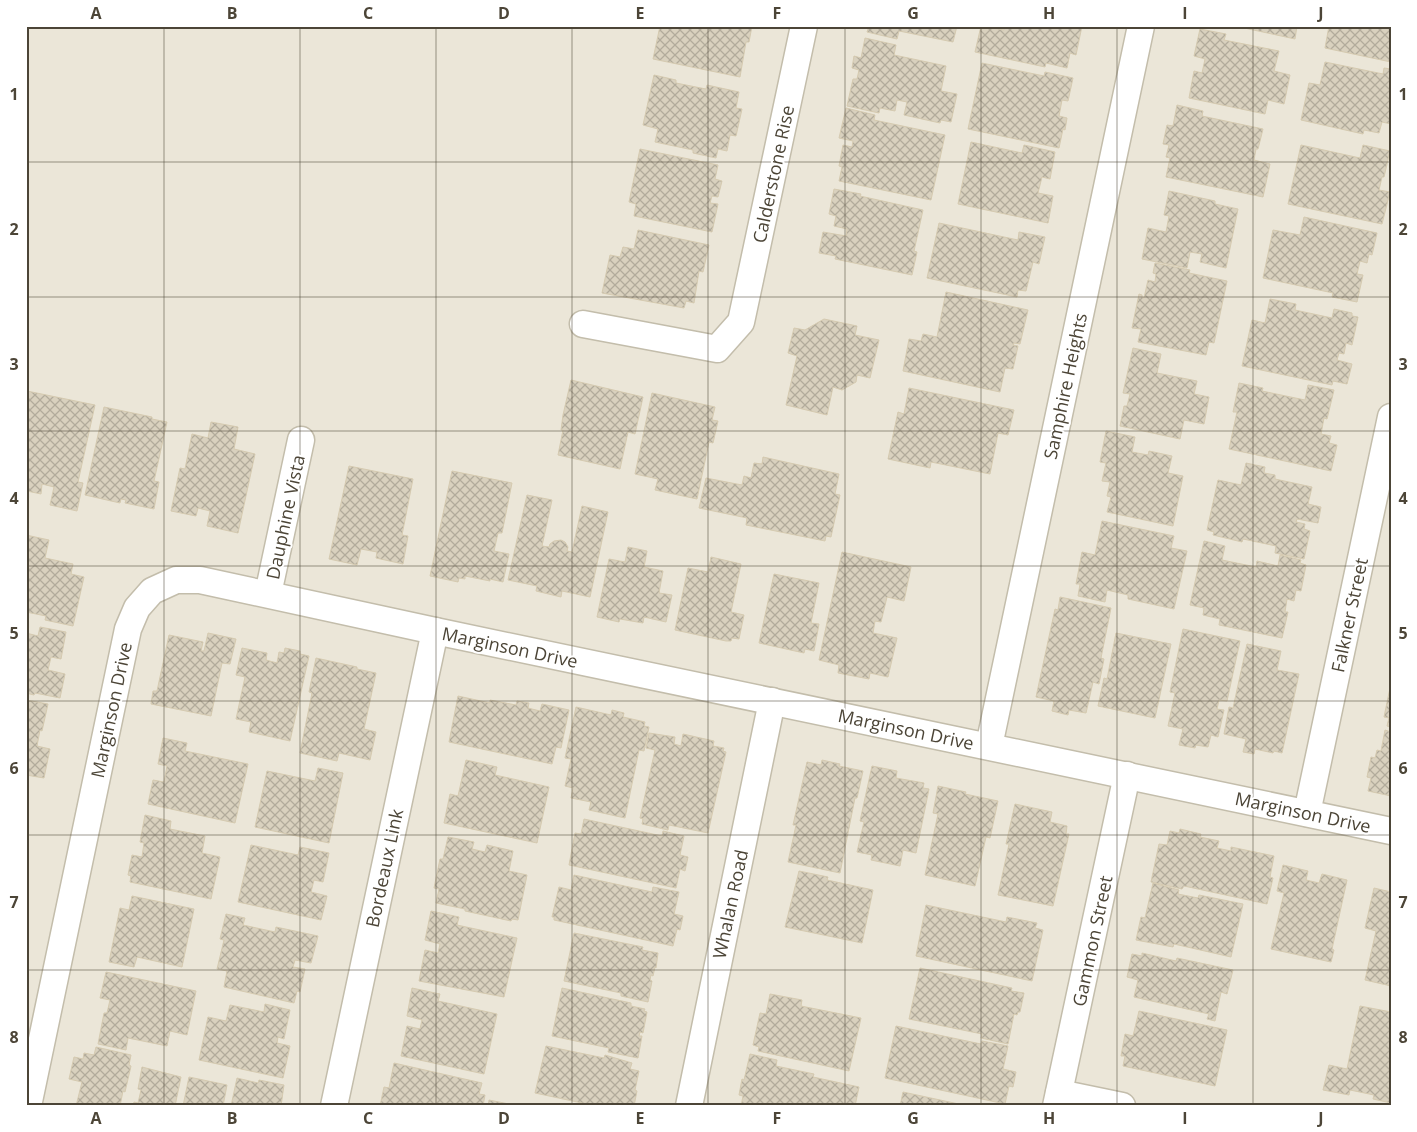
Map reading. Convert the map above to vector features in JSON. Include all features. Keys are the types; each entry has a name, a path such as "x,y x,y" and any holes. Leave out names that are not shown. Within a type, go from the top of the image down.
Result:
{"street":[{"name":"Calderstone Rise","path":"583,324 717,349 741,322 804,26"},
{"name":"Samphire Heights","path":"989,746 1141,26"},
{"name":"Falkner Street","path":"1307,813 1391,418"},
{"name":"Dauphine Vista","path":"268,594 301,440"},
{"name":"Marginson Drive","path":"28,1106 128,629 137,608 152,591 176,580 200,580 268,594 435,631 1391,831"},
{"name":"Bordeaux Link","path":"334,1106 435,631"},
{"name":"Whalan Road","path":"689,1106 772,701"},
{"name":"Gammon Street","path":"1058,1099 1127,775"},
{"path":"1058,1099 1122,1106"}],"shaded area":[{"path":"26,26 1391,26 1391,1106 26,1106"}],"building":[{"path":"660,26 752,26 749,42 746,42 740,77 653,59"},
{"path":"869,26 957,26 953,42 899,31 897,39 867,32"},
{"path":"981,26 1004,30 1004,26 1082,26 1076,55 1070,53 1067,68 1046,63 1045,67 975,52"},
{"path":"1235,26 1297,26 1295,39"},
{"path":"1329,26 1391,26 1391,62 1325,48"},
{"path":"1200,29 1226,34 1224,40 1279,51 1274,71 1290,75 1284,104 1268,100 1265,114 1189,98 1194,71 1202,73 1205,59 1194,56"},
{"path":"865,38 896,45 894,55 946,66 941,91 957,94 951,122 941,120 940,123 904,115 907,102 897,100 895,111 880,108 879,113 847,106 853,79 857,79 859,70 852,68 854,56 861,58"},
{"path":"1325,62 1383,74 1384,68 1391,69 1391,124 1382,122 1379,133 1364,130 1363,134 1301,120 1309,83 1320,85"},
{"path":"982,63 1044,76 1045,72 1073,78 1068,101 1062,100 1059,116 1067,118 1059,148 968,129"},
{"path":"654,75 676,80 676,83 706,89 707,85 739,92 736,108 742,109 736,136 730,135 727,151 718,149 716,158 693,153 693,150 655,142 658,129 643,125"},
{"path":"1177,105 1203,111 1202,116 1263,129 1254,160 1270,164 1263,197 1166,177 1170,158 1166,157 1169,145 1163,144 1167,125 1173,126"},
{"path":"846,108 875,115 874,120 945,135 931,200 839,181 842,167 839,166 843,145 852,147 853,141 839,138"},
{"path":"971,142 1022,153 1024,145 1055,152 1050,179 1042,177 1038,193 1053,196 1048,223 958,204"},
{"path":"1301,145 1360,158 1363,145 1390,151 1379,190 1390,192 1382,224 1288,204"},
{"path":"640,149 718,165 715,179 722,181 718,197 712,196 710,203 718,204 712,232 634,216 636,204 629,202"},
{"path":"834,189 923,210 914,251 917,252 912,275 835,259 836,256 819,253 823,232 846,236 847,229 834,226 836,216 829,214"},
{"path":"1169,191 1215,201 1215,204 1238,209 1226,268 1200,262 1202,254 1190,252 1187,268 1142,259 1148,228 1166,232 1169,216 1164,215"},
{"path":"1304,217 1377,233 1372,255 1369,254 1367,263 1360,261 1357,274 1363,275 1357,302 1332,297 1333,293 1263,278 1273,230 1300,235"},
{"path":"939,223 1018,240 1019,232 1045,237 1039,264 1033,262 1026,291 1018,290 1017,297 927,278"},
{"path":"638,230 709,245 703,272 699,271 694,303 686,301 684,308 602,293 610,255 620,257 623,247 634,249"},
{"path":"1155,263 1190,270 1189,273 1227,281 1214,343 1209,342 1206,355 1138,342 1141,329 1132,328 1139,294 1144,298 1148,280 1155,282 1156,274 1153,273"},
{"path":"946,292 1028,310 1020,344 1014,343 1013,345 1018,346 1013,369 1005,368 1000,392 903,371 909,339 921,341 923,334 937,337"},
{"path":"1270,299 1296,304 1295,310 1332,318 1334,309 1352,313 1352,316 1358,317 1352,345 1346,343 1344,354 1339,353 1337,360 1352,364 1347,384 1333,381 1332,385 1242,366 1252,320 1265,323"},
{"path":"824,319 857,326 855,335 879,340 870,378 857,375 856,382 842,390 833,387 827,415 786,405 797,356 788,353 794,328 805,330"},
{"path":"1133,348 1161,354 1157,373 1197,381 1194,394 1209,397 1204,424 1184,420 1180,439 1120,426 1124,406 1127,406 1130,394 1123,393"},
{"path":"571,380 643,397 635,434 628,432 620,469 558,455 563,430 561,430 563,415"},
{"path":"1239,383 1263,388 1262,391 1305,400 1308,385 1334,390 1327,419 1324,418 1321,434 1331,436 1329,443 1337,445 1331,471 1229,449 1237,412 1233,412"},
{"path":"909,388 1014,410 1008,435 998,433 990,474 931,462 930,468 888,459 898,412 904,414"},
{"path":"27,391 95,405 78,482 83,483 77,511 50,505 54,487 42,484 41,494 27,491 26,496"},
{"path":"652,393 715,407 712,420 718,421 713,443 709,442 697,499 655,490 658,479 635,474"},
{"path":"104,407 167,422 154,481 159,482 154,509 125,503 126,500 121,499 120,503 85,495"},
{"path":"211,422 238,427 234,449 255,454 238,533 207,526 210,511 198,508 196,516 171,511 180,468 185,469 192,434 208,438"},
{"path":"1106,431 1135,437 1132,452 1148,455 1149,451 1172,456 1168,473 1183,476 1173,526 1107,512 1111,497 1107,496 1110,482 1102,481 1106,463 1100,462"},
{"path":"763,457 839,474 835,494 840,495 831,537 826,536 825,541 746,525 747,518 699,508 706,478 742,485 744,476 751,478 754,463 762,464"},
{"path":"1246,463 1265,467 1264,473 1275,475 1275,479 1312,487 1308,504 1321,507 1318,523 1297,519 1296,522 1305,524 1304,529 1310,531 1304,559 1275,553 1276,546 1243,539 1242,542 1213,535 1214,532 1207,530 1218,480 1241,485"},
{"path":"349,466 413,479 402,535 408,536 403,564 376,558 377,552 361,549 357,565 329,559"},
{"path":"452,471 512,483 502,533 498,533 494,551 509,554 503,582 465,576 465,579 459,578 458,582 430,576"},
{"path":"527,495 552,500 542,546 549,547 554,541 561,540 568,547 567,551 572,552 582,506 608,512 590,597 562,591 561,597 536,591 537,586 508,580"},
{"path":"1102,521 1174,536 1171,548 1187,551 1174,609 1128,599 1128,595 1107,590 1105,602 1078,596 1080,584 1076,584 1082,552 1095,555"},
{"path":"26,535 49,540 45,558 73,564 71,574 84,577 73,626 45,620 46,616 26,612"},
{"path":"1204,541 1225,546 1222,560 1256,567 1257,561 1278,566 1280,555 1301,560 1300,563 1306,565 1301,591 1296,590 1294,601 1287,599 1285,612 1288,612 1282,638 1219,625 1220,619 1203,615 1204,608 1190,605"},
{"path":"628,547 647,551 644,567 663,571 659,593 672,595 666,622 644,617 643,623 620,619 619,622 597,617 609,559 625,562"},
{"path":"842,552 911,567 904,601 887,597 881,622 875,621 873,633 897,638 888,677 870,673 869,679 838,673 839,665 819,660"},
{"path":"711,557 741,564 731,612 744,615 739,639 732,638 731,641 726,641 675,630 688,568 708,572"},
{"path":"774,574 819,583 811,623 819,624 814,651 805,649 804,653 759,643"},
{"path":"1060,597 1111,608 1101,658 1104,659 1099,684 1093,682 1086,713 1069,710 1068,715 1052,711 1054,701 1036,697 1055,609 1058,610"},
{"path":"40,627 66,632 61,659 51,657 48,670 65,674 60,698 26,693 26,633 38,636"},
{"path":"1183,629 1240,641 1227,701 1219,700 1217,709 1224,710 1218,737 1211,735 1208,747 1196,745 1195,748 1179,745 1183,729 1168,726 1175,693 1170,692"},
{"path":"208,633 236,639 230,664 222,663 211,716 151,704 153,691 157,691 169,635 203,642 201,651 204,651"},
{"path":"1116,633 1171,644 1155,718 1098,706 1104,678 1107,679"},
{"path":"1247,644 1281,651 1277,670 1299,674 1282,753 1255,749 1254,754 1243,752 1246,739 1224,734 1229,707 1233,708"},
{"path":"242,648 267,653 266,660 277,663 279,652 284,653 285,648 300,651 300,654 309,656 290,741 249,732 251,722 236,719 245,677 236,675"},
{"path":"316,658 376,673 364,729 376,732 370,760 339,753 337,761 300,753 312,693 309,692"},
{"path":"1390,688 1391,727 1387,726 1389,718 1384,717"},
{"path":"458,696 490,703 490,700 516,705 517,701 529,703 528,708 540,711 542,704 569,710 561,748 556,747 552,764 449,742"},
{"path":"26,700 48,704 37,746 50,749 44,778 26,775"},
{"path":"576,707 611,715 612,710 624,713 623,717 645,722 644,726 649,727 644,751 639,750 625,818 589,810 591,802 571,798 573,788 565,786 571,759 565,758"},
{"path":"1385,730 1391,732 1391,796 1368,791 1371,778 1367,777 1371,757 1375,758 1377,750 1381,751"},
{"path":"649,733 675,737 674,744 681,746 683,734 714,741 713,746 724,748 723,751 726,752 708,833 669,825 668,830 642,824 643,819 640,818 655,750 646,748"},
{"path":"163,738 187,743 185,751 248,764 235,823 148,804 153,780 164,782 167,766 158,764"},
{"path":"466,760 497,767 495,775 549,787 537,843 444,823 450,794 458,796"},
{"path":"822,760 863,771 857,798 855,798 840,873 788,862 796,825 793,825 807,762 821,765"},
{"path":"872,766 897,771 896,778 924,783 923,788 929,789 916,853 903,850 900,866 871,860 872,855 857,852 864,822 860,821"},
{"path":"318,768 343,773 329,843 255,827 267,771 315,781"},
{"path":"938,786 998,801 990,838 986,837 975,886 925,875 938,814 933,813"},
{"path":"1015,804 1052,812 1050,822 1067,826 1066,834 1069,834 1053,906 998,895 1009,844 1006,844"},
{"path":"145,815 171,821 170,829 205,836 202,853 220,857 211,899 130,882 131,876 128,875 132,855 142,857 144,843 140,842"},
{"path":"584,819 662,836 663,831 684,836 680,855 688,857 685,871 680,869 676,888 569,865 575,833 581,834"},
{"path":"1180,829 1201,834 1200,837 1219,841 1217,848 1231,851 1231,847 1274,856 1270,877 1273,878 1267,904 1184,886 1182,889 1151,882 1159,844 1167,845 1170,831 1179,833"},
{"path":"448,837 474,842 472,849 485,852 487,845 513,851 509,871 527,875 518,920 512,919 511,921 436,903 439,889 434,888 440,859 443,859"},
{"path":"251,845 298,855 300,847 329,853 323,882 314,880 311,892 327,896 321,920 238,902"},
{"path":"1283,865 1308,871 1306,880 1319,883 1322,874 1347,880 1332,949 1334,950 1331,962 1271,949 1284,893 1277,891"},
{"path":"799,871 828,877 827,880 873,890 862,943 785,927"},
{"path":"574,875 652,892 653,887 679,892 674,914 683,916 680,930 677,929 673,946 554,920 554,917 552,917 559,887 571,890"},
{"path":"1153,883 1179,890 1178,894 1198,898 1199,895 1243,904 1231,957 1174,944 1173,947 1136,940 1141,917 1145,918"},
{"path":"1374,888 1391,892 1391,986 1365,980 1376,931 1365,928"},
{"path":"132,896 194,909 182,967 137,957 134,967 109,962 120,908 129,910"},
{"path":"926,905 1006,922 1007,917 1037,923 1035,928 1043,930 1032,981 916,956"},
{"path":"431,911 459,917 457,925 517,938 504,997 419,981 425,950 438,953 440,944 425,940"},
{"path":"226,914 245,918 243,925 275,932 276,927 318,936 311,963 295,960 293,967 305,969 300,992 297,991 294,1003 224,987 227,971 217,969 224,940 220,939"},
{"path":"574,933 643,947 642,950 658,953 656,968 653,976 651,975 650,980 652,981 648,1002 621,996 621,993 564,981"},
{"path":"1142,953 1176,961 1177,958 1233,970 1227,994 1221,992 1215,1021 1207,1019 1209,1014 1134,997 1138,980 1127,977 1132,954 1142,956"},
{"path":"920,968 1012,988 1011,991 1024,993 1020,1012 1017,1015 1014,1014 1008,1044 981,1038 982,1034 909,1019"},
{"path":"106,972 196,991 187,1035 170,1031 167,1046 128,1038 126,1050 98,1044 104,1013 107,1013 110,1000 100,998"},
{"path":"412,988 440,994 438,1001 497,1014 484,1074 401,1056 407,1026 420,1029 422,1020 407,1016"},
{"path":"562,988 631,1003 631,1006 645,1009 644,1011 647,1012 643,1033 640,1032 639,1036 642,1036 638,1058 608,1052 609,1048 552,1036"},
{"path":"770,994 802,1000 801,1006 861,1018 849,1071 758,1051 759,1047 753,1045 760,1013 766,1014"},
{"path":"265,1004 290,1010 284,1039 278,1037 277,1043 290,1046 283,1078 199,1060 208,1017 226,1021 230,1005 264,1012"},
{"path":"1360,1006 1391,1012 1391,1103 1373,1099 1374,1095 1350,1090 1349,1095 1323,1090 1329,1065 1347,1069"},
{"path":"1139,1011 1227,1030 1215,1086 1123,1066 1125,1056 1121,1056 1125,1034 1133,1036"},
{"path":"896,1026 981,1044 982,1041 1008,1046 1003,1069 1016,1072 1013,1087 1009,1086 1005,1104 885,1078"},
{"path":"546,1046 604,1058 605,1055 632,1063 630,1069 639,1071 634,1106 596,1106 535,1093"},
{"path":"96,1047 131,1055 129,1065 131,1066 120,1106 76,1106 82,1082 69,1079 74,1057 83,1059 84,1053 94,1055"},
{"path":"750,1054 777,1060 776,1066 814,1074 813,1077 859,1087 855,1106 741,1106 743,1096 739,1095"},
{"path":"394,1063 482,1083 479,1094 485,1095 483,1106 380,1106 384,1087 389,1088"},
{"path":"142,1067 181,1077 175,1106 133,1106 134,1102 138,1103 141,1090 138,1089"},
{"path":"189,1077 227,1085 223,1106 183,1106"},
{"path":"237,1078 258,1083 259,1080 284,1085 281,1106 231,1106"},
{"path":"903,1092 968,1106 900,1106"},
{"path":"489,1100 514,1105 514,1106 488,1106"}]}
